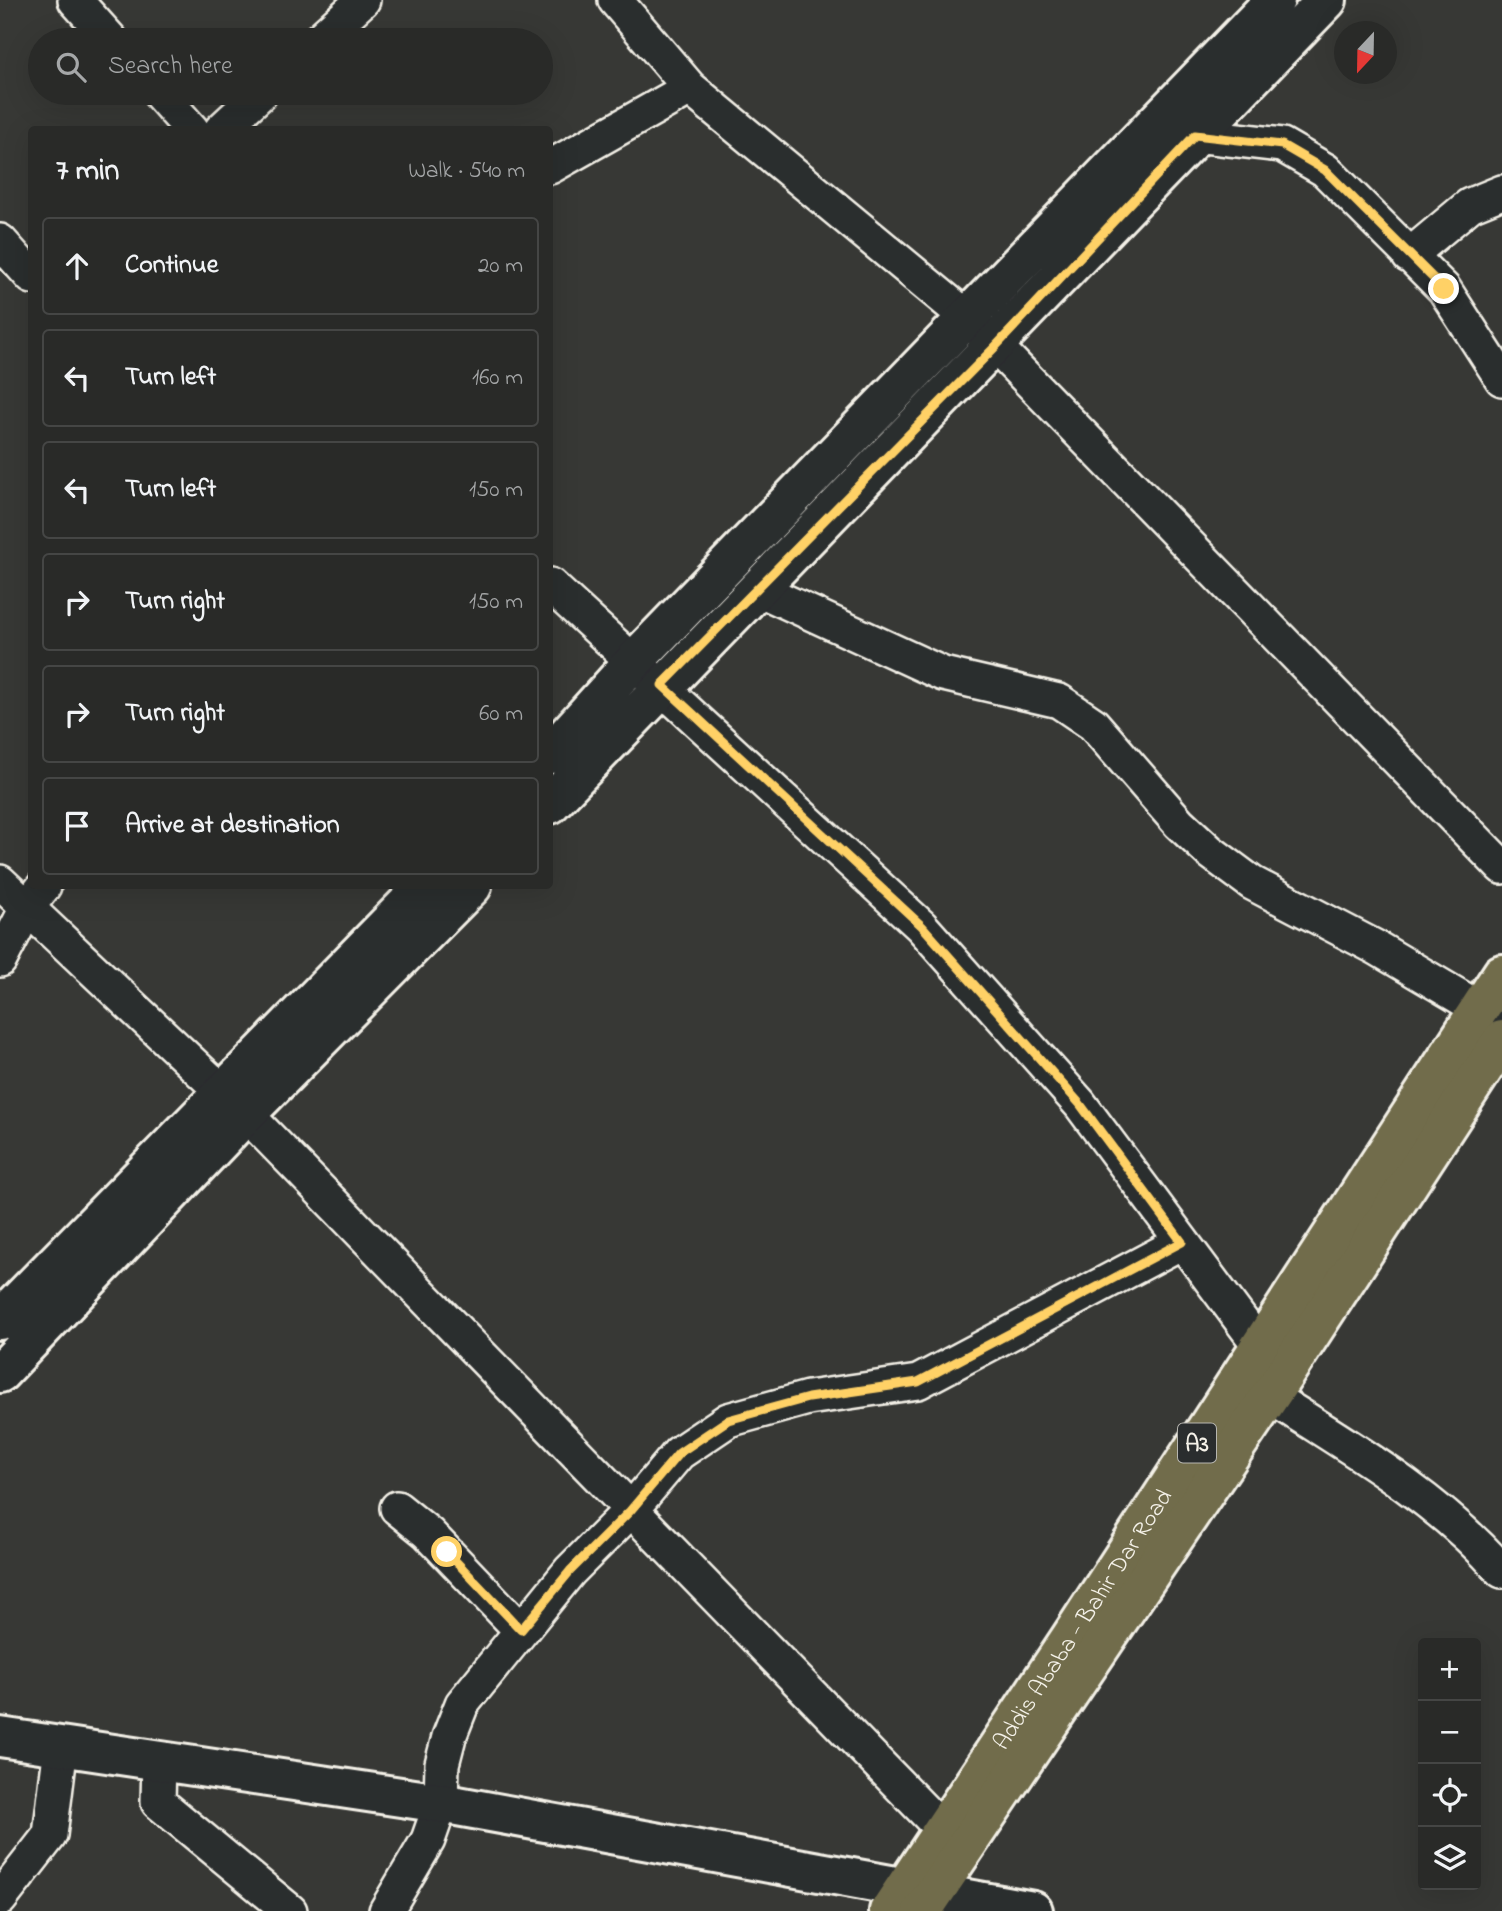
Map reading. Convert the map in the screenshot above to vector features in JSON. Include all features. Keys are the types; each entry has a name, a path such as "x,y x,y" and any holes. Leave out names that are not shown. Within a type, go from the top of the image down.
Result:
{"highway":[{"name":"Addis Ababa - Bahir Dar Road","path":"912,1901 941,1828 1079,1625 1261,1346 1491,1012 1502,974"},
{"name":"Addis Ababa - Bahir Dar Road","path":"912,1901 1269,1396 1502,1040"}],"street":[{"path":"75,0 100,28"},
{"path":"332,28 363,0"},
{"path":"615,0 690,88 969,319 1502,867"},
{"path":"553,800 648,673 969,319 1275,0"},
{"path":"553,752 648,673 758,589 995,347 1327,0"},
{"path":"553,165 690,88"},
{"path":"170,105 188,126"},
{"path":"225,126 248,105"},
{"path":"1195,135 1282,145 1325,170 1444,289 1502,379"},
{"path":"1409,256 1470,205 1502,192"},
{"path":"0,241 28,272"},
{"path":"553,588 922,926 1080,1104 1261,1346"},
{"path":"758,589 943,674 1059,701 1093,724 1179,823 1209,851 1241,875 1491,1012"},
{"path":"0,882 35,897 941,1828"},
{"path":"0,1373 422,889"},
{"path":"0,1320 469,889"},
{"path":"0,960 35,897"},
{"path":"386,1911 428,1840 442,1803 442,1764 462,1704 570,1571 630,1511 679,1453 728,1420 808,1398 918,1382 1182,1242"},
{"path":"1269,1396 1390,1473 1485,1552 1502,1570"},
{"path":"397,1508 428,1533 521,1630"},
{"path":"0,1737 442,1803 912,1901 1033,1911"},
{"path":"0,1899 50,1835 61,1746"},
{"path":"159,1760 158,1802 290,1911"}],"route":[{"path":"447,1552 521,1630 570,1571 630,1511 679,1453 728,1420 808,1398 918,1382 1182,1242 1080,1104 922,926 662,685 995,347 1195,135 1282,145 1325,170 1444,289"}]}
